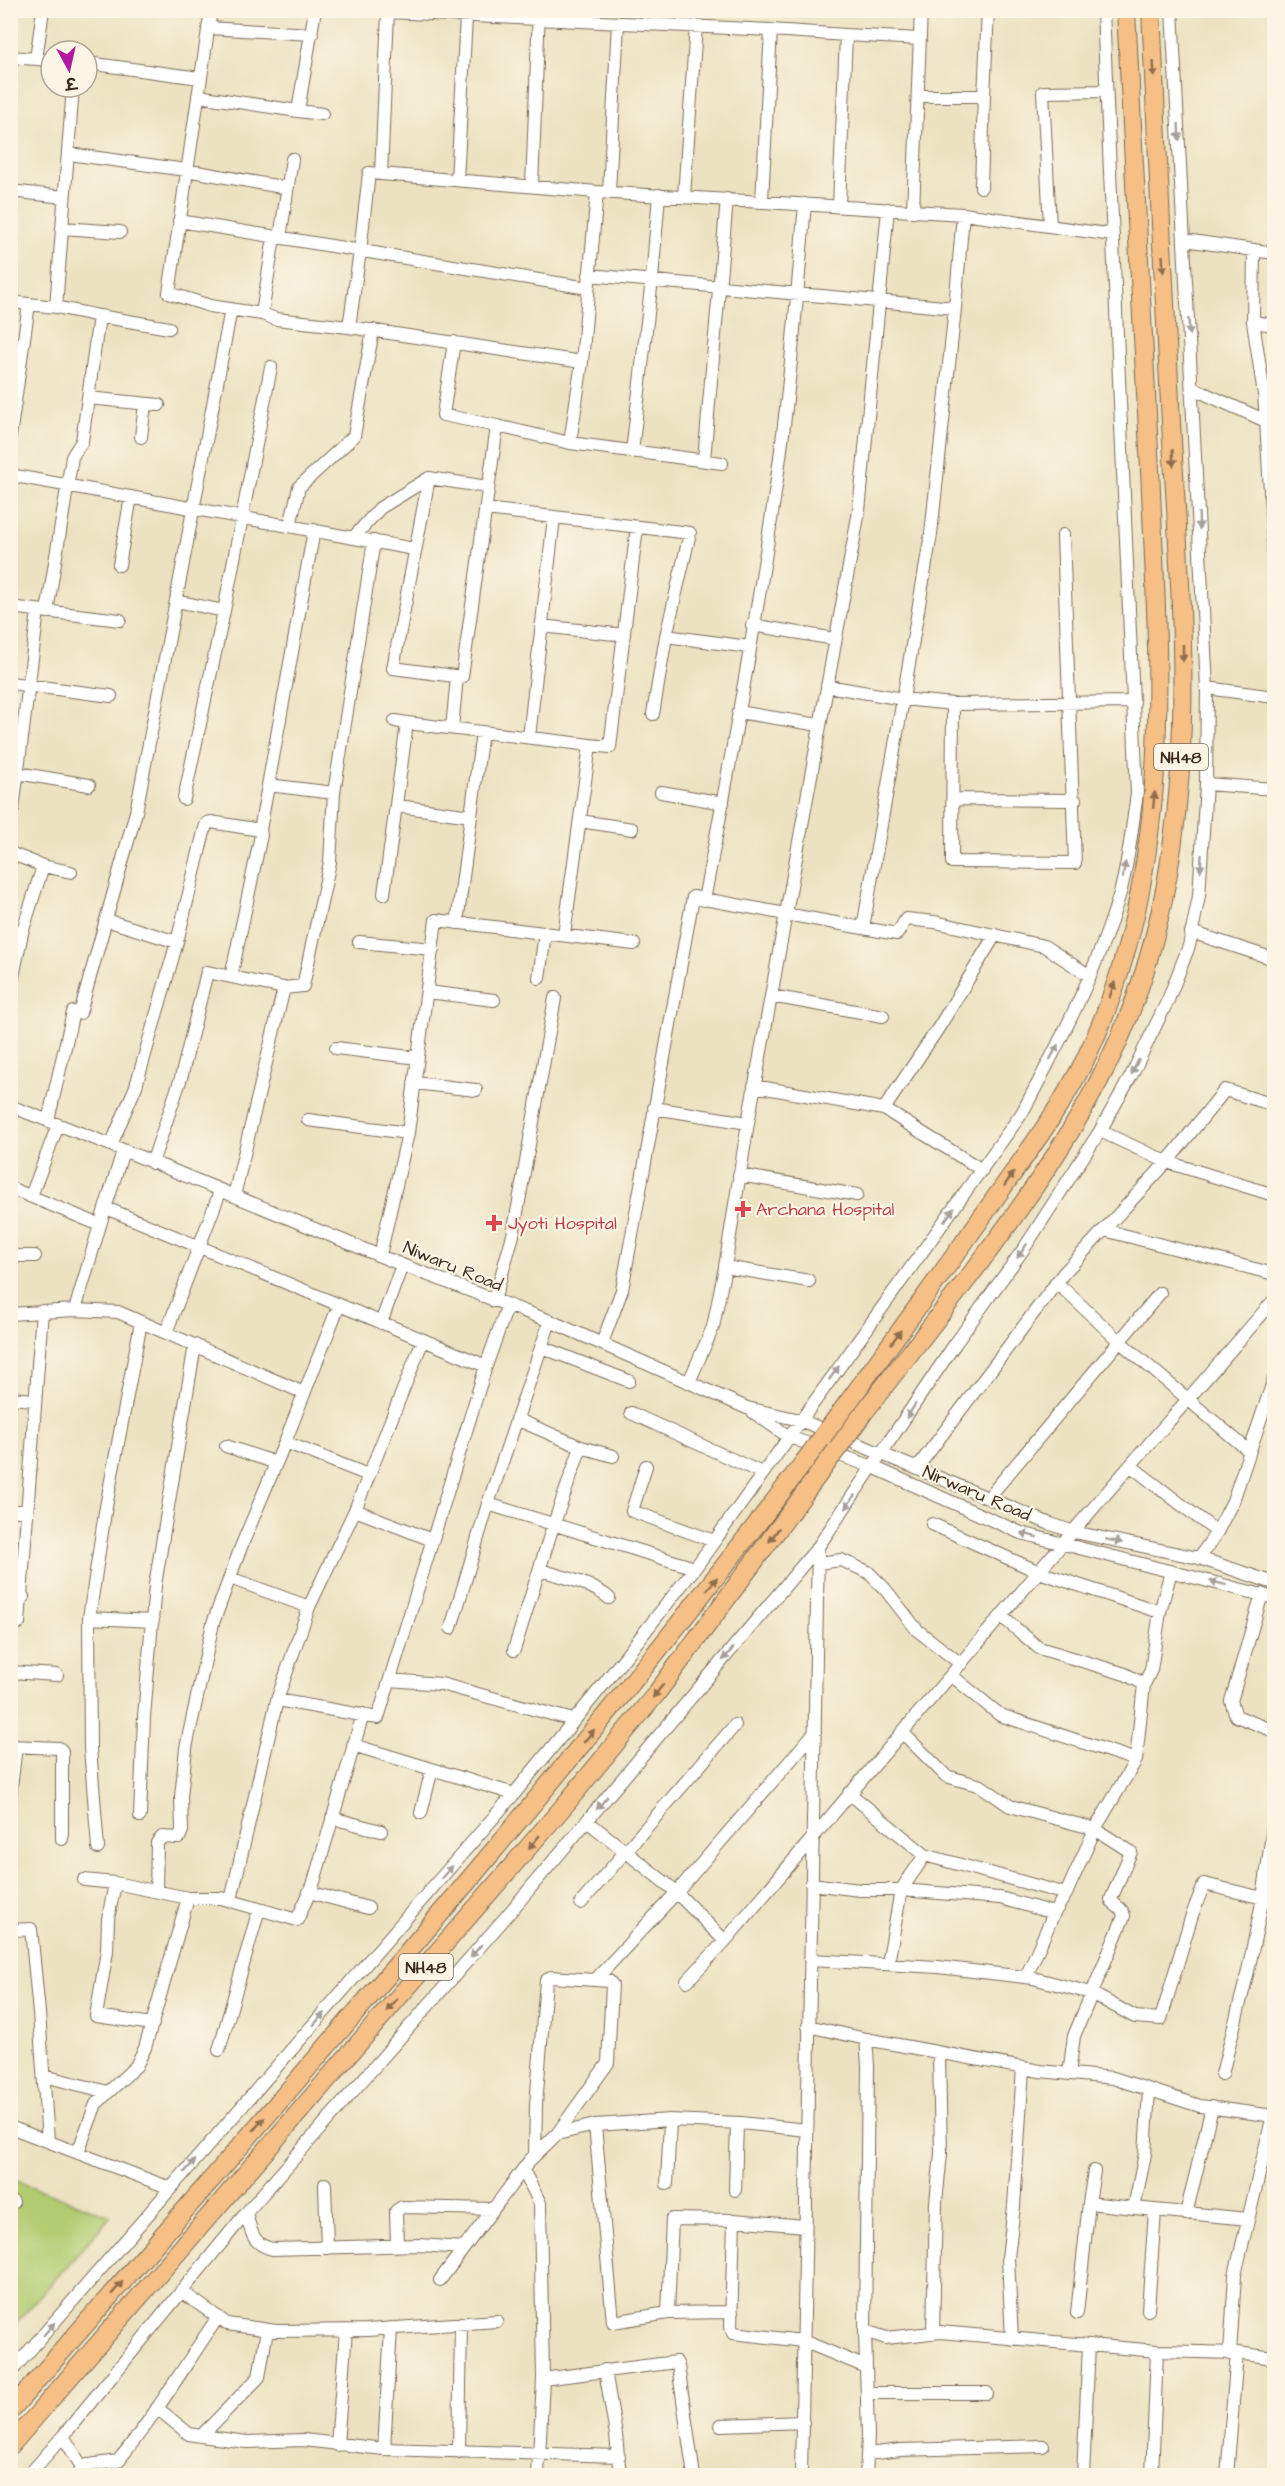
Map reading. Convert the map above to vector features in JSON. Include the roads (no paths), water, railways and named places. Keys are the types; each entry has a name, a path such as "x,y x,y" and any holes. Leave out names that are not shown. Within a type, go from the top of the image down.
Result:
{"highway":[{"name":"NH48","path":"10,2411 538,1799 690,1612 849,1401 1036,1140 1084,1061 1110,998 1141,886 1150,840 1156,782 1159,642 1126,10"},
{"name":"NH48","path":"10,2446 564,1806 656,1695 862,1415 1013,1216 1079,1115 1108,1064 1131,1009 1153,941 1168,876 1180,784 1183,639 1151,10"}],"street":[{"path":"36,59 44,10"},
{"path":"211,10 169,293 210,306 262,314 276,319 373,330 582,362"},
{"path":"298,111 315,10"},
{"path":"913,211 921,10"},
{"path":"981,187 988,10"},
{"path":"10,2373 514,1794 695,1568 1022,1113 1064,1034 1101,953 1120,890 1137,794 1103,10"},
{"path":"28,2475 63,2436 246,2213 489,1936 818,1547 883,1454 955,1344 1025,1247 1100,1131 1131,1076 1168,1000 1189,946 1199,896 1206,784 1208,688 1172,10"},
{"path":"381,174 388,12 466,16 539,15 618,23 920,39"},
{"path":"532,186 539,15"},
{"path":"457,180 466,16"},
{"path":"570,443 582,362 589,281 603,192 618,23"},
{"path":"684,196 696,26"},
{"path":"208,28 312,34"},
{"path":"762,200 771,30"},
{"path":"839,206 846,35"},
{"path":"10,57 39,59"},
{"path":"99,65 200,78"},
{"path":"1050,226 1043,92 1106,91"},
{"path":"198,96 322,114"},
{"path":"918,96 984,96"},
{"path":"56,307 72,99"},
{"path":"69,154 186,170 287,188"},
{"path":"262,314 292,159"},
{"path":"349,327 369,173 603,192 963,214 1113,235"},
{"path":"10,191 64,197"},
{"path":"632,452 652,279 658,195"},
{"path":"704,460 727,199"},
{"path":"704,900 723,803 777,478 798,293 805,204"},
{"path":"689,1382 713,1327 725,1267 754,1086 859,511 888,209"},
{"path":"863,928 931,534 963,214"},
{"path":"179,221 360,250 589,281 652,279 955,308"},
{"path":"62,228 120,232"},
{"path":"1185,240 1275,253"},
{"path":"1254,250 1253,322 1269,395 1266,421 1272,479 1275,561"},
{"path":"10,302 56,307 169,328"},
{"path":"10,436 15,381 29,304"},
{"path":"31,1196 53,1123 73,1012 80,1013 136,812 231,309"},
{"path":"13,809 28,685 72,457 82,441 99,316"},
{"path":"1253,322 1275,325"},
{"path":"290,526 299,487 354,436 373,330"},
{"path":"454,342 443,416 570,443 722,463"},
{"path":"184,799 224,611 271,367"},
{"path":"1192,388 1266,421"},
{"path":"88,398 159,405"},
{"path":"141,436 145,404"},
{"path":"429,478 393,668 462,677 497,426"},
{"path":"10,475 414,549"},
{"path":"354,537 380,508 429,478 488,487"},
{"path":"119,565 130,497"},
{"path":"485,509 690,532 666,636 653,714"},
{"path":"529,737 554,517"},
{"path":"394,721 610,747 637,526"},
{"path":"231,977 261,835 260,830 314,531"},
{"path":"953,704 952,862 1076,863 1063,535"},
{"path":"152,1163 181,1078 207,972 284,988 303,986 330,862 334,794 374,541"},
{"path":"176,602 224,611"},
{"path":"10,607 120,620"},
{"path":"541,626 624,635"},
{"path":"752,626 835,639"},
{"path":"666,636 749,647"},
{"path":"452,728 457,677"},
{"path":"10,683 111,696"},
{"path":"827,686 903,699 953,704 1134,702"},
{"path":"1208,688 1275,697"},
{"path":"738,712 819,725"},
{"path":"384,894 398,806 407,723"},
{"path":"457,922 482,732"},
{"path":"564,935 590,745"},
{"path":"17,773 89,784"},
{"path":"1206,784 1275,789"},
{"path":"268,785 334,794"},
{"path":"661,792 723,803"},
{"path":"953,799 1075,800"},
{"path":"398,806 471,816"},
{"path":"580,821 632,829"},
{"path":"111,1145 136,1086 177,942 207,823 260,830"},
{"path":"10,853 43,866 71,872"},
{"path":"10,991 16,932 43,866"},
{"path":"602,1343 622,1290 693,897 897,934 906,919 935,922 1044,946 1090,976"},
{"path":"106,920 177,942"},
{"path":"380,1256 408,1133 436,920 634,944"},
{"path":"1191,932 1275,958"},
{"path":"540,978 545,933"},
{"path":"884,1109 939,1027 995,935"},
{"path":"359,942 432,950"},
{"path":"234,1196 284,988"},
{"path":"427,992 494,1000"},
{"path":"771,996 883,1016"},
{"path":"494,1301 513,1235 555,998"},
{"path":"336,1048 418,1058"},
{"path":"414,1083 476,1090"},
{"path":"754,1086 884,1109 982,1170"},
{"path":"917,1468 1056,1282 1167,1162 1225,1090 1275,1105"},
{"name":"Niwaru Road","path":"10,1106 507,1307 550,1321 747,1408 800,1420 883,1454"},
{"path":"654,1108 748,1123"},
{"path":"308,1120 408,1133"},
{"path":"1100,1131 1167,1162 1275,1195"},
{"path":"75,1310 123,1151"},
{"path":"740,1175 857,1195"},
{"path":"11,1189 100,1226"},
{"path":"166,1333 220,1192"},
{"path":"106,1208 486,1366"},
{"path":"1104,1230 1275,1274"},
{"path":"10,1256 35,1256"},
{"path":"381,1323 402,1265"},
{"path":"725,1267 808,1281"},
{"path":"1056,1282 1119,1341 1249,1451"},
{"path":"988,1498 1160,1293"},
{"path":"687,1981 725,1941 1062,1543 1275,1300"},
{"path":"156,1890 157,1843 162,1837 179,1838 182,1832 181,1797 186,1748 213,1623 339,1305"},
{"path":"278,1700 378,1718 486,1366 507,1307"},
{"path":"10,1314 75,1310 118,1312 304,1393"},
{"path":"19,1623 16,1596 27,1511 42,1311"},
{"path":"451,1628 488,1504 550,1321"},
{"path":"98,1848 90,1748 88,1618 105,1512 141,1322"},
{"path":"231,1900 278,1700 309,1607 355,1510 423,1340"},
{"path":"140,1815 144,1717 155,1585 195,1345"},
{"path":"541,1347 629,1381"},
{"path":"1199,1558 1217,1533 1233,1501 1275,1379"},
{"path":"10,1398 34,1400"},
{"name":"Nirwaru Road","path":"747,1408 789,1437 873,1467 1021,1533 1268,1596"},
{"path":"631,1413 762,1473"},
{"path":"516,1419 581,1447 613,1456"},
{"path":"285,1442 368,1476"},
{"path":"226,1446 276,1463"},
{"path":"514,1650 553,1526 581,1447"},
{"name":"Nirwaru Road","path":"883,1454 1074,1532 1199,1558 1275,1583"},
{"path":"646,1466 632,1511 714,1541"},
{"path":"1131,1466 1217,1533"},
{"path":"488,1504 553,1526 695,1568"},
{"path":"10,1510 27,1511"},
{"path":"355,1510 432,1540"},
{"path":"932,1524 1039,1572 1160,1611"},
{"path":"801,2475 818,1547"},
{"path":"818,1563 841,1560 868,1572 885,1589 917,1630 961,1664"},
{"path":"540,1570 585,1583 598,1589 609,1598"},
{"path":"1026,1977 1095,1829 1136,1760 1144,1684 1151,1670 1160,1611 1171,1571"},
{"path":"230,1578 309,1607"},
{"path":"1268,1596 1231,1701 1236,1716 1275,1731"},
{"path":"1001,1616 1039,1648 1125,1674 1144,1684"},
{"path":"88,1618 153,1621"},
{"path":"10,1672 57,1676"},
{"path":"951,1675 1000,1715 1136,1760"},
{"path":"390,1680 441,1684 573,1720"},
{"path":"84,1880 156,1890 188,1898 221,1898 297,1920 309,1892 363,1714"},
{"path":"581,1903 735,1725"},
{"path":"596,1979 677,1892 814,1732"},
{"path":"902,1732 946,1776 981,1786 1010,1806 1095,1829 1128,1849 1131,1856 1111,1899 1122,1909 1124,1916 1074,2036 1069,2074"},
{"path":"353,1745 514,1794"},
{"path":"10,1796 13,1746 62,1751 62,1839"},
{"path":"421,1814 432,1769"},
{"path":"849,1793 925,1855 1065,1894"},
{"path":"332,1818 381,1831"},
{"path":"1222,2074 1269,1899 1275,1820"},
{"path":"587,1821 677,1892 725,1941"},
{"path":"888,1964 901,1890 925,1855"},
{"path":"115,1883 108,1919 107,1951 96,2016 153,2024"},
{"path":"811,1884 860,1890 901,1890 1000,1898 1054,1913"},
{"path":"810,1960 938,1967 1026,1977 1091,1993 1135,2017 1161,2019 1191,1918 1204,1884 1269,1899"},
{"path":"309,1892 368,1908"},
{"path":"78,2152 96,2104 136,2066 146,2048 188,1898"},
{"path":"219,2050 258,1909"},
{"path":"10,1930 31,1929 48,2141"},
{"path":"440,2280 535,2155 557,2134 608,2063 612,1985 609,1981 551,1977 546,1981 537,2093 535,2155"},
{"path":"808,2026 1023,2068 1113,2078 1200,2106 1274,2115 1235,2275 1227,2475"},
{"path":"866,2039 868,2066 866,2475"},
{"path":"933,2333 936,2202 942,2154 939,2053"},
{"path":"1012,2339 1008,2258 1014,2206 1023,2068"},
{"path":"44,2076 108,2092"},
{"path":"1134,2208 1146,2154 1149,2090"},
{"path":"1186,2214 1212,2107"},
{"path":"557,2134 595,2125 670,2120 737,2123 807,2130"},
{"path":"667,2184 670,2120"},
{"path":"735,2190 737,2123"},
{"path":"595,2125 612,2320 615,2322 669,2313 732,2312"},
{"path":"10,2127 170,2188"},
{"path":"523,2170 540,2203 543,2379 538,2475"},
{"path":"1077,2313 1094,2171"},
{"path":"325,2184 327,2248"},
{"path":"1089,2203 1248,2219"},
{"path":"397,2246 396,2211 402,2207 493,2209"},
{"path":"1148,2310 1155,2211"},
{"path":"246,2213 255,2241 263,2247 463,2248"},
{"path":"669,2313 672,2219 734,2220 805,2226"},
{"path":"734,2220 732,2330 736,2334 803,2341 866,2367"},
{"path":"181,2291 227,2324 267,2330 346,2331 497,2321"},
{"path":"63,2436 83,2472 118,2461 147,2425 218,2317"},
{"path":"459,2452 461,2323"},
{"path":"384,2449 391,2328"},
{"path":"201,2436 259,2377 267,2330"},
{"path":"337,2445 346,2331"},
{"path":"865,2331 886,2338 933,2333 1275,2358"},
{"path":"1083,2475 1089,2344"},
{"path":"1152,2475 1157,2351"},
{"path":"543,2379 669,2362 678,2364 694,2475"},
{"path":"604,2370 619,2456 620,2475"},
{"path":"867,2393 987,2393"},
{"path":"157,2408 189,2434 247,2442 303,2440 384,2449 619,2456"},
{"path":"721,2425 802,2422"},
{"path":"867,2454 901,2450 1043,2446"}],"place":[{"name":"Archana Hospital","path":"743,1209"},
{"name":"Jyoti Hospital","path":"494,1223"}]}
